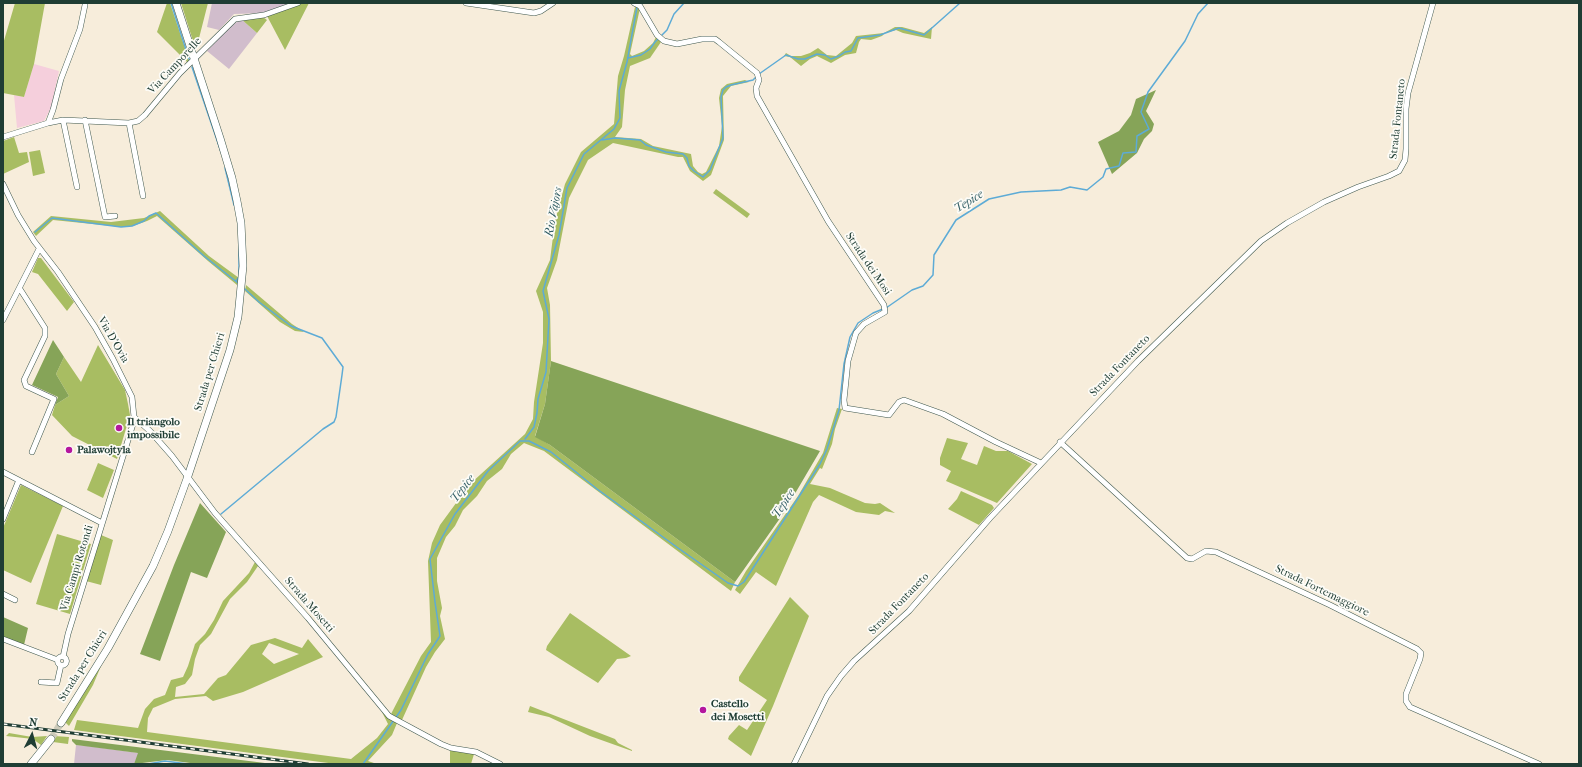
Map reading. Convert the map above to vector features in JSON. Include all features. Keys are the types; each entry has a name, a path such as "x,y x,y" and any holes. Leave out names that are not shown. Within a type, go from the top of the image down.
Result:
{"main road":[{"name":"Strada per Chieri","path":"60,723 108,648 149,573 168,531 230,350 238,317 243,266 241,223 232,178 176,3"},
{"path":"31,764 51,739"}],"street":[{"name":"Via Camporelle","path":"129,123 138,121 145,115 180,73 235,19 264,15 298,3"},
{"path":"466,3 534,14 541,12 553,3"},
{"name":"Strada dei Mosi","path":"634,3 640,6 659,37 670,43 677,44 709,39 714,40 719,42 757,74 759,80 756,88 757,96 828,221 884,305 885,312 864,324 856,333 848,361 844,400 845,408 889,415 899,402 904,400 943,414 996,442 1041,463"},
{"name":"Strada Fontaneto","path":"794,764 827,696 841,676 854,661 909,611 954,561 980,529 1060,442 1138,361 1261,241 1324,202 1358,187 1389,176 1399,170 1405,160 1406,109 1408,93 1433,3"},
{"path":"48,123 61,79 80,29 85,5"},
{"path":"63,120 77,187"},
{"path":"3,137 48,123 63,120 129,123 143,196"},
{"path":"85,120 105,217 115,216"},
{"name":"Via D'Ovia","path":"3,184 18,215 39,249 70,290 113,359 132,398 134,417 102,523"},
{"path":"3,320 39,249"},
{"path":"20,289 45,328 45,336 24,380 26,386 54,399 32,452"},
{"name":"Strada Mosetti","path":"134,417 150,431 188,476 215,513 318,630 389,716 441,744 451,748 476,752 500,764"},
{"name":"Strada Fortemaggiore","path":"1060,442 1187,558 1192,559 1206,551 1216,552 1330,605 1417,649 1421,653 1420,659 1406,694 1406,701 1410,707 1539,764"},
{"name":"Via Campi Rotondi","path":"3,472 102,523 60,658 65,658 66,662 61,665 57,683 41,682"},
{"path":"3,519 19,480"},
{"path":"3,594 15,600"},
{"path":"3,639 60,658"}],"shaded area":[{"path":"212,3 293,3 266,13 234,14 219,30 207,27"},
{"path":"241,19 257,33 229,69 207,51 230,27"},
{"path":"34,64 59,71 51,108 44,121 17,128 14,95 24,97"},
{"path":"76,745 139,753 134,764 74,764"}],"green space":[{"path":"15,3 45,3 34,64 24,97 3,93 3,44"},
{"path":"167,3 170,3 189,60 188,63 157,32"},
{"path":"181,3 208,3 197,46 193,41"},
{"path":"309,3 285,50 267,16"},
{"path":"635,7 640,8 630,54 632,56 644,51 653,43 656,37 661,42 650,58 630,66 625,90 622,127 615,137 641,139 653,146 691,154 693,166 702,174 706,172 719,146 722,126 719,98 721,89 727,84 745,80 749,82 731,86 723,96 724,140 711,175 703,181 690,171 683,157 613,143 588,160 569,198 557,260 547,288 550,305 551,361 545,404 535,436 550,445 735,582 731,591 544,451 524,443 511,454 502,469 487,481 477,496 463,510 455,526 446,537 437,558 437,581 442,608 440,616 445,639 426,667 402,720 391,714 421,656 431,642 428,561 432,543 440,525 470,484 525,434 533,419 534,402 543,343 543,312 536,291 550,260 555,221 565,184 581,152 614,124 618,76"},
{"path":"263,17 267,20 257,33 241,19"},
{"path":"895,27 902,27 924,33 932,27 931,39 896,30 885,33 882,36 871,40 861,39 856,53 845,55 831,63 817,56 801,66 790,57 784,56 786,53 791,56 801,56 818,48 827,55 836,56 852,43 856,36 884,33"},
{"path":"1156,90 1146,111 1154,124 1152,131 1144,139 1137,153 1112,174 1098,142 1119,131 1131,115 1136,99"},
{"path":"14,137 19,153 27,152 29,162 3,174 3,141"},
{"path":"40,150 45,173 33,176 29,152"},
{"path":"716,189 750,214 747,218 713,193"},
{"path":"160,211 209,256 239,278 237,285 157,216 133,226 122,227 53,220 36,236 33,232 51,216 111,222 144,218"},
{"path":"38,258 41,258 74,302 67,311 38,274 32,272"},
{"path":"246,285 292,324 304,332 295,331 280,322 245,291"},
{"path":"53,340 64,357 56,374 69,396 55,405 58,397 32,385"},
{"path":"98,345 125,390 130,415 117,459 72,436 52,415 55,405 69,396 56,374 64,357 81,382"},
{"path":"551,361 820,451 783,514 735,582 550,445 535,437 545,404"},
{"path":"837,408 842,409 835,429 832,444 822,469 820,468 810,484 830,488 865,503 880,503 895,513 885,511 879,515 856,512 819,495 813,502 776,586 756,572 740,594 735,590 746,571 798,496 823,453"},
{"path":"947,438 968,443 961,459 977,465 984,446 996,451 1008,451 1032,464 997,503 946,481 951,471 940,465 940,458"},
{"path":"98,463 114,470 103,498 87,490"},
{"path":"21,485 63,506 31,583 3,570 3,528"},
{"path":"961,491 992,505 994,508 979,525 948,509 957,499"},
{"path":"200,503 226,532 207,578 191,572 160,661 140,654 174,565"},
{"path":"57,534 91,544 70,614 36,604"},
{"path":"101,535 113,540 101,585 86,581"},
{"path":"255,562 258,566 247,582 230,599 211,634 200,645 195,659 192,675 185,684 176,687 175,697 204,694 218,678 226,675 251,645 275,638 302,648 308,639 323,657 243,692 213,701 206,696 175,699 153,708 148,718 147,732 351,759 377,738 388,724 382,712 397,723 392,735 368,761 377,764 336,764 74,730 77,720 138,728 145,709 154,699 165,695 171,680 183,677 195,644 205,634 223,601 249,573","holes":["269,643 299,654 274,664 262,654"]},
{"path":"790,597 809,616 751,756 728,739 739,725 747,730 767,700 739,681 739,677"},
{"path":"570,613 631,656 617,659 598,683 546,650 547,646"},
{"path":"3,617 28,628 24,645 3,637"},
{"path":"101,666 93,685 69,726 65,722"},
{"path":"530,706 615,739 618,743 632,751 590,736 549,717 528,712"},
{"path":"9,733 32,737 47,736 41,745 33,739 6,736"},
{"path":"54,736 69,737 68,744 53,742"},
{"path":"72,739 273,764 198,764 167,760 134,764 138,753 76,745"},
{"path":"450,749 474,754 471,764 450,764"}],"waterway":[{"path":"171,3 189,59"},
{"path":"628,58 641,55 650,49 667,30 674,14 684,3"},
{"path":"759,74 786,55 798,59 805,59 817,54 825,55 831,59 845,52 851,51 858,38 880,35 899,28 924,35 960,3"},
{"name":"Tepice","path":"886,308 912,290 923,286 933,275 934,255 956,220 989,199 1021,192 1061,190 1070,187 1087,190 1103,177 1106,169 1119,166 1123,153 1136,152 1137,136 1149,129 1141,112 1148,92 1185,41 1198,14 1208,3"},
{"name":"Rio Vajors","path":"525,439 534,427 538,399 546,372 549,319 543,291 559,235 567,188 584,154 614,129 620,118 619,91 627,62 637,7"},
{"path":"192,67 221,152"},
{"path":"602,140 615,138 640,140 646,145 666,152 683,154 687,158 689,166 703,177 710,170 723,138 721,97 723,90 731,85 753,80 757,76"},
{"path":"225,168 234,205"},
{"path":"35,232 52,218 121,227 132,226 144,221 149,216 156,213 204,256 238,283"},
{"path":"236,281 239,277 239,244"},
{"path":"221,514 323,429 334,422 343,367 322,338 291,326 259,302 245,289"},
{"name":"Tepice","path":"363,764 401,710 428,654 440,636 430,559 455,514 488,471 520,441 529,441 551,452 597,489 678,548 728,583 738,586 744,582 820,464 827,449 839,410 844,364 850,337 858,323 873,313 883,309"},
{"name":"Tepice","path":"148,764 165,761 188,764"}],"tunnel":[{"path":"51,739 61,723"}],"railway":[{"path":"3,724 308,764"}],"place":[{"name":"Il triangolo impossibile","path":"119,428"},
{"name":"Palawojtyla","path":"69,450"},
{"name":"Castello dei Mosetti","path":"703,710"}]}
